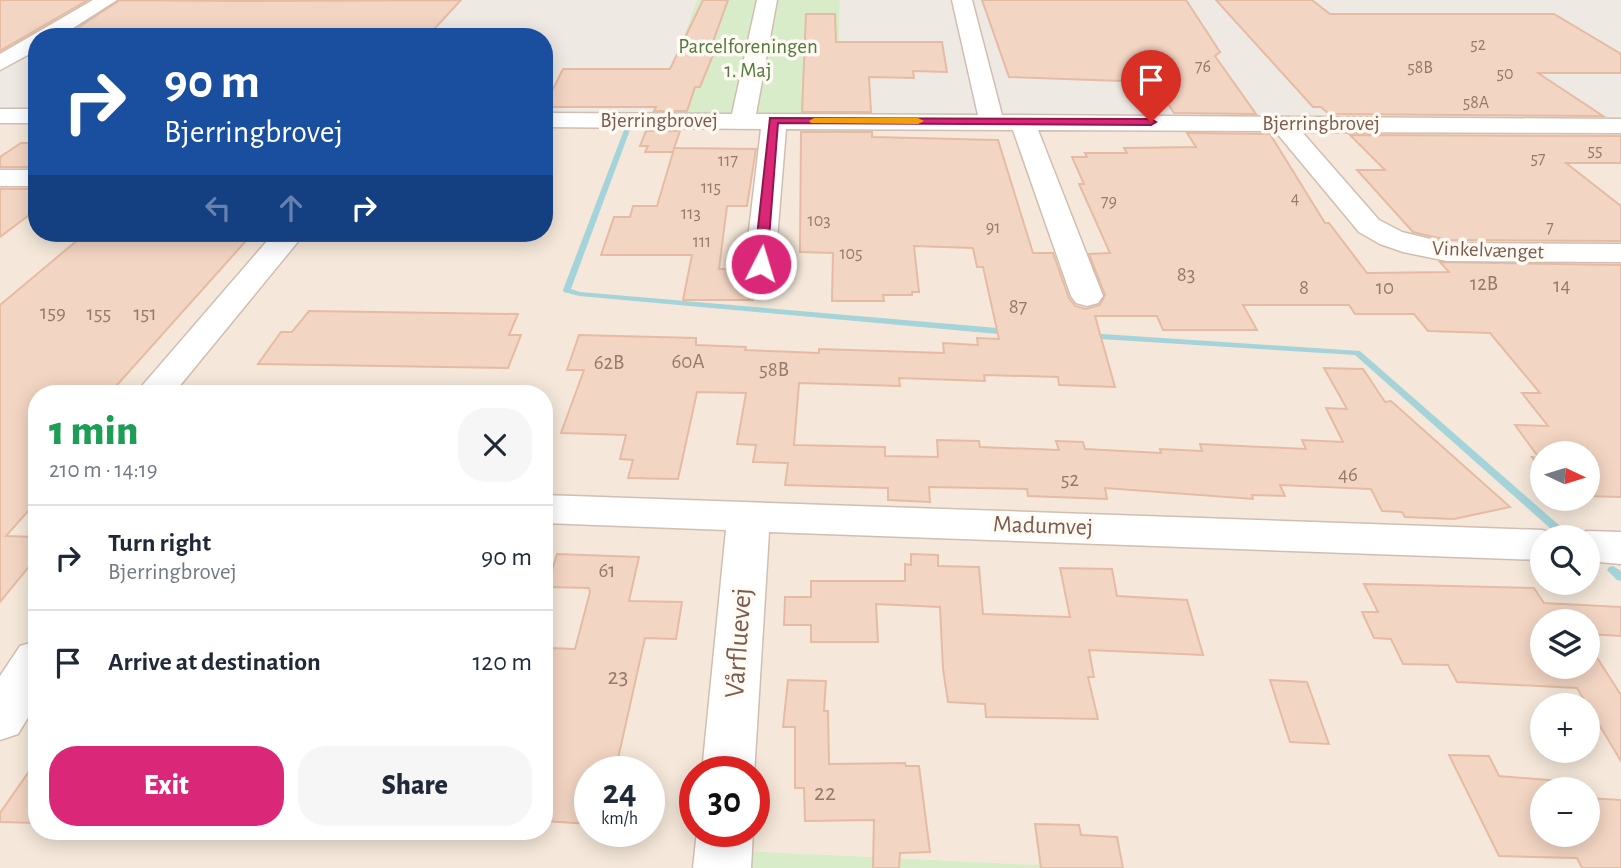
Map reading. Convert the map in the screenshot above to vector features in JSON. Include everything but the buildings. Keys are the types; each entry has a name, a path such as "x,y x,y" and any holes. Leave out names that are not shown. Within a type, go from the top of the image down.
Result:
{"street":[{"path":"59,28 107,0"},
{"path":"743,120 767,0"},
{"path":"962,0 992,122"},
{"path":"0,63 28,46"},
{"path":"0,116 28,116"},
{"name":"Bjerringbrovej","path":"553,120 1621,126"},
{"path":"761,264 774,120"},
{"path":"1022,121 1087,296"},
{"name":"Vinkelvænget","path":"1281,123 1369,226 1391,238 1447,252 1621,253"},
{"path":"0,177 28,178"},
{"path":"161,385 282,242"},
{"name":"Madumvej","path":"553,509 1530,545"},
{"name":"Vårfluevej","path":"730,756 749,515"},
{"path":"1600,547 1621,548"},
{"path":"0,719 28,674"},
{"path":"722,868 724,847"}],"shaded area":[{"path":"0,0 697,0 656,113 553,112 553,28 28,28 28,109 0,108"},
{"path":"840,0 1621,0 1621,121 837,115"},
{"path":"0,108 28,109 28,242 553,242 553,112 1621,121 1621,868 1101,868 746,851 745,868 0,868"}],"green space":[{"name":"Parcelforeningen 1. Maj","path":"697,0 840,0 837,115 656,113"},
{"path":"746,851 1101,868 745,868"}],"waterway":[{"path":"627,130 567,290 579,294 1009,332"},
{"path":"1087,336 1357,353 1554,525"},
{"path":"1613,570 1621,577"}],"slow traffic":[{"path":"814,121 918,121"}],"route":[{"path":"761,264 774,120 1151,122"}]}
